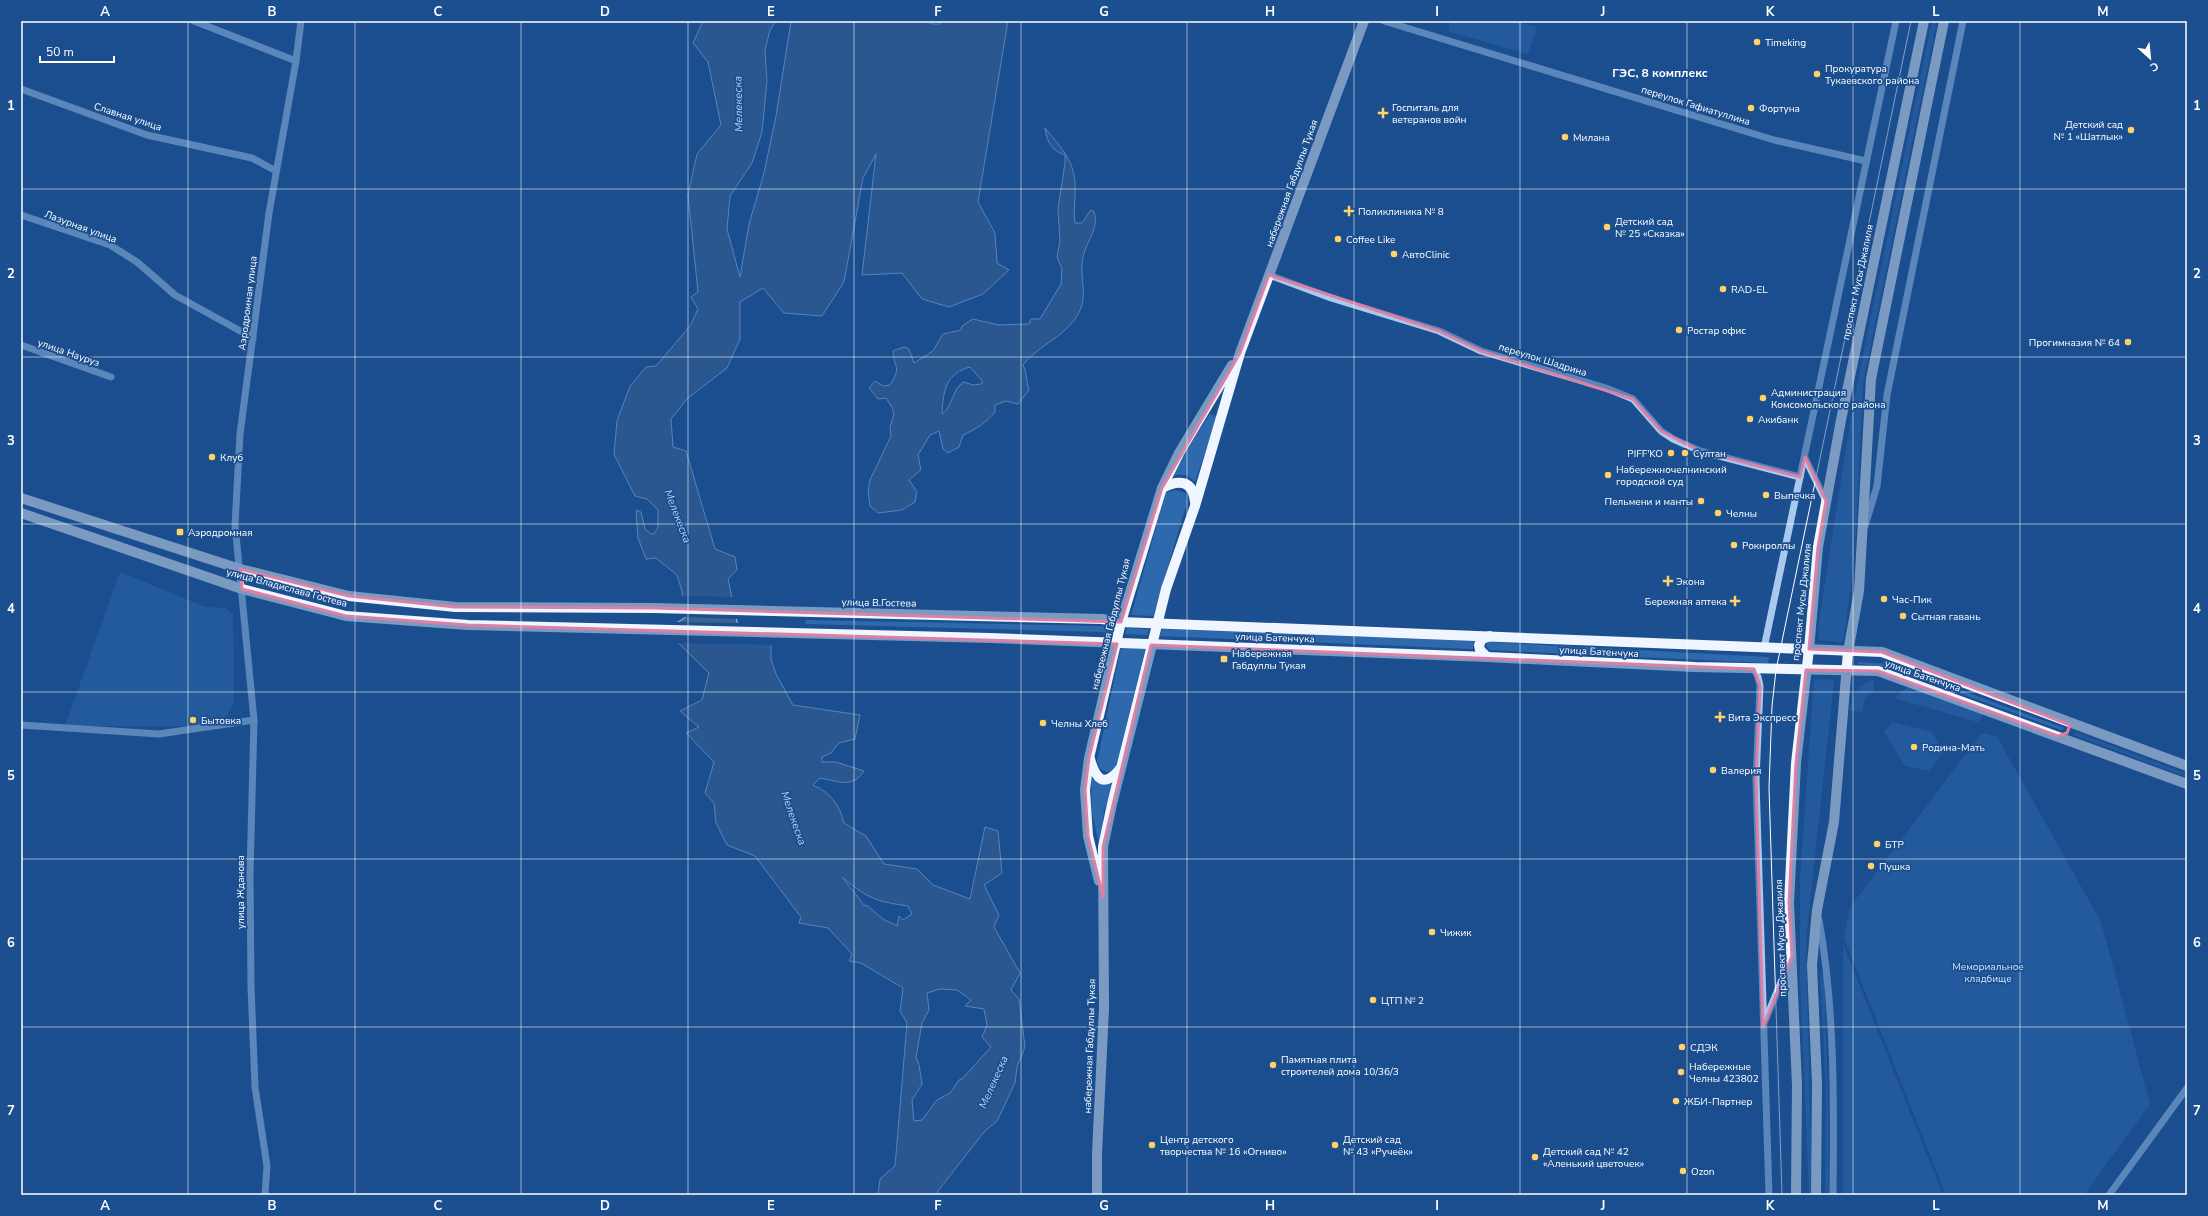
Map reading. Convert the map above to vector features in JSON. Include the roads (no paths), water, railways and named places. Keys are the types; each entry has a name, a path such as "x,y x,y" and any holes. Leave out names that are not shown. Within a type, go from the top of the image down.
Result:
{"main road":[{"name":"набережная Габдуллы Тукая","path":"1096,1195 1096,1154 1104,1008 1103,847 1121,768 1156,622 1195,506 1240,353 1364,21"},
{"name":"проспект Мусы Джалиля","path":"1796,1195 1797,1085 1789,903 1796,763 1809,649 1818,547 1845,397 1924,21"},
{"path":"1816,1195 1817,1084 1812,965 1817,910 1834,822 1848,652 1859,591 1871,379 1944,21"},
{"name":"набережная Габдуллы Тукая","path":"1103,897 1088,836 1085,805 1089,758 1121,622 1162,488 1183,446 1240,353"},
{"path":"1162,488 1179,482 1187,484 1194,491 1195,506"},
{"name":"улица Владислава Гостева","path":"21,498 240,569 349,596 448,606 654,608"},
{"name":"улица Владислава Гостева","path":"21,513 242,589 346,616 468,625 990,638"},
{"name":"улица В.Гостева","path":"654,608 1102,619"},
{"name":"улица Батенчука","path":"1102,619 1121,622 1156,622 1809,649 1848,652 1882,652 2187,766"},
{"path":"1487,657 1480,650 1479,645 1482,639 1490,636"},
{"name":"улица Батенчука","path":"990,638 1754,669 1878,672 1890,675 2187,784"},
{"path":"2058,736 2067,733 2070,729 2070,725 2065,720"},
{"path":"1089,758 1094,772 1099,779 1106,781 1112,779 1121,768"}],"street":[{"path":"194,21 296,61"},
{"name":"Аэродромная улица","path":"242,589 235,525 240,434 269,214 296,61 301,21"},
{"name":"переулок Гафиатуллина","path":"1384,21 1774,140 1866,162"},
{"path":"1764,648 1896,21"},
{"path":"1863,532 1877,486 1887,395 1963,21"},
{"name":"Славная улица","path":"21,89 147,135 252,158 276,171"},
{"name":"Лазурная улица","path":"21,215 110,245 137,262 175,295 253,338"},
{"name":"переулок Шадрина","path":"1269,275 1331,298 1439,331 1481,351 1606,388 1633,399 1662,431 1673,439 1700,451 1800,477"},
{"name":"улица Науруз","path":"21,345 111,377"},
{"path":"1805,458 1826,501"},
{"name":"улица Жданова","path":"242,589 254,720 250,875 251,986 255,1087 267,1166 265,1195"},
{"path":"1754,669 1760,686 1756,780 1768,1195"},
{"path":"21,725 159,734 254,720"},
{"path":"1817,910 1827,967 1834,1132 1832,1195"},
{"path":"1763,1027 1792,956"},
{"path":"2109,1195 2187,1088"}],"water":[{"name":"Мелекеска","path":"703,21 776,21 770,30 765,50 767,81 762,132 752,163 730,196 727,229 740,277 749,224 764,173 776,116 791,21 930,21 931,24 940,24 941,21 1008,21 978,202 995,233 997,263 1009,270 983,294 949,307 922,299 902,273 862,275 876,154 863,178 844,282 822,316 784,313 763,288 740,302 740,339 727,368 688,398 671,419 673,447 686,451 715,549 735,557 737,570 728,579 739,631 771,629 771,659 776,674 793,705 860,715 855,739 839,743 831,753 822,757 822,762 836,762 864,771 859,777 850,782 839,782 820,778 813,785 825,792 833,800 840,810 844,823 866,836 884,864 917,869 933,885 970,899 985,827 998,831 1002,873 984,885 999,915 994,927 1020,973 1011,990 1019,999 1025,1047 1017,1067 1015,1083 997,1121 984,1132 938,1191 938,1195 878,1195 880,1179 895,1166 907,1023 900,1011 903,988 861,963 849,961 852,954 828,928 799,923 801,917 755,856 727,845 716,823 714,803 705,793 714,762 686,733 699,727 680,711 702,700 709,673 665,630 686,617 682,591 677,575 656,558 646,559 638,538 636,510 641,512 645,529 651,534 654,534 658,527 658,510 647,499 635,496 614,454 617,421 630,386 646,367 656,366 690,326 698,309 691,297 698,292 688,195 697,154 721,125 708,62 693,43","holes":["842,877 872,898 908,906 912,914 903,920 899,916 897,926 883,919 868,906 864,905","940,989 957,990 971,1000 965,1006 984,1009 987,1025 982,1037 991,1047 962,1079 959,1080 950,1093 937,1100 922,1120 914,1121 912,1100 922,1084 916,1057 922,1023 929,1010 927,993"]},
{"path":"1045,128 1065,154 1072,168 1075,185 1075,223 1082,223 1090,211 1093,210 1095,216 1094,228 1082,263 1083,302 1081,308 1070,326 1030,357 1023,365 1029,390 1018,404 1006,401 995,405 995,412 992,416 963,435 959,447 948,453 943,449 939,431 930,435 918,455 921,470 909,480 917,492 915,502 902,510 878,513 870,506 868,491 870,480 891,436 890,427 894,414 892,407 886,398 878,399 869,388 875,381 883,386 890,385 894,379 896,368 893,351 904,347 909,349 914,363 933,351 943,334 961,330 962,326 973,319 999,325 1029,324 1031,319 1040,319 1061,284 1062,269 1057,257 1060,241 1058,209 1065,155 1056,151 1050,145","holes":["970,367 983,382 981,384 973,385 964,382 960,385 946,411 942,414 943,398 947,384 956,374"]}],"tram line":[{"path":"1782,1195 1769,788 1772,706 1776,670 1911,21"}],"place":[{"name":"Timeking","path":"1757,42"},
{"name":"Прокуратура Тукаевского района","path":"1817,74"},
{"name":"Фортуна","path":"1751,108"},
{"name":"Госпиталь для ветеранов войн","path":"1383,113"},
{"name":"Детский сад № 1 «Шатлык»","path":"2131,130"},
{"name":"Милана","path":"1565,137"},
{"name":"Поликлиника № 8","path":"1349,211"},
{"name":"Детский сад № 25 «Сказка»","path":"1607,227"},
{"name":"Coffee Like","path":"1338,239"},
{"name":"АвтоClinic","path":"1394,254"},
{"name":"RAD-EL","path":"1723,289"},
{"name":"Ростар офис","path":"1679,330"},
{"name":"Прогимназия № 64","path":"2128,342"},
{"name":"Администрация Комсомольского района","path":"1763,398"},
{"name":"Акибанк","path":"1750,419"},
{"name":"PIFF'KO","path":"1671,453"},
{"name":"Султан","path":"1685,453"},
{"name":"Клуб","path":"212,457"},
{"name":"Набережночелнинский городской суд","path":"1608,475"},
{"name":"Выпечка","path":"1766,495"},
{"name":"Пельмени и манты","path":"1701,501"},
{"name":"Челны","path":"1718,513"},
{"name":"Аэродромная","path":"180,532"},
{"name":"Рокнроллы","path":"1734,545"},
{"name":"Экона","path":"1668,581"},
{"name":"Час-Пик","path":"1884,599"},
{"name":"Бережная аптека","path":"1735,601"},
{"name":"Сытная гавань","path":"1903,616"},
{"name":"Набережная Габдуллы Тукая","path":"1224,659"},
{"name":"Вита Экспресс","path":"1720,717"},
{"name":"Бытовка","path":"193,720"},
{"name":"Челны Хлеб","path":"1043,723"},
{"name":"Родина-Мать","path":"1914,747"},
{"name":"Валерия","path":"1713,770"},
{"name":"БТР","path":"1877,844"},
{"name":"Пушка","path":"1871,866"},
{"name":"Чижик","path":"1432,932"},
{"name":"ЦТП № 2","path":"1373,1000"},
{"name":"СДЭК","path":"1682,1047"},
{"name":"Памятная плита строителей дома 10/36/3","path":"1273,1065"},
{"name":"Набережные Челны 423802","path":"1681,1072"},
{"name":"ЖБИ-Партнер","path":"1676,1101"},
{"name":"Центр детского творчества № 16 «Огниво»","path":"1152,1145"},
{"name":"Детский сад № 43 «Ручеёк»","path":"1335,1145"},
{"name":"Детский сад № 42 «Аленький цветочек»","path":"1535,1157"},
{"name":"Ozon","path":"1683,1171"}],"district":[{"name":"ГЭС, 8 комплекс","path":"1660,73"}],"park label":[{"name":"Мемориальное кладбище","path":"1988,972"}]}
